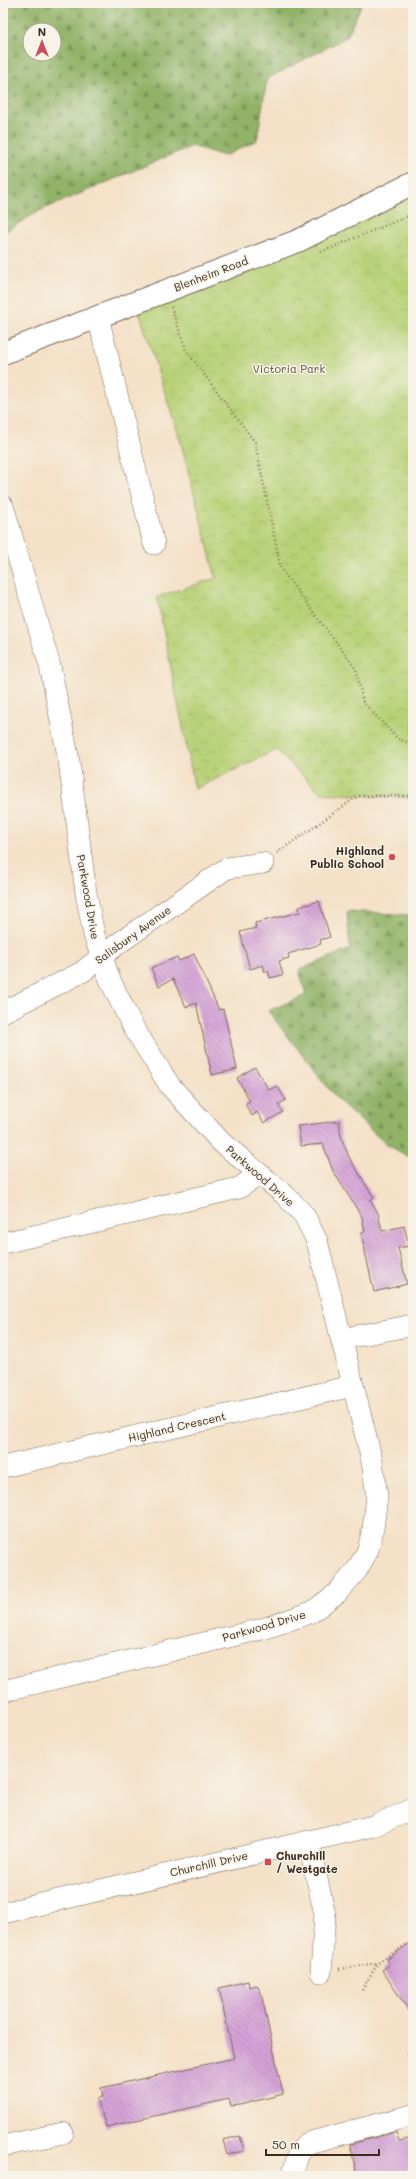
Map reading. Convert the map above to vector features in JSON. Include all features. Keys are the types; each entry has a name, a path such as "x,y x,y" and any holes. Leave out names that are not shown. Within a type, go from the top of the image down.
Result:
{"main road":[{"name":"Blenheim Road","path":"3,352 300,240 413,183"}],"street":[{"path":"98,317 154,544"},
{"name":"Parkwood Drive","path":"3,506 50,666 69,761 86,893 100,958 132,1025 170,1086 221,1142 285,1195 304,1215 317,1241 352,1386 372,1461 377,1496 373,1529 368,1550 357,1570 337,1593 312,1612 266,1628 3,1691"},
{"name":"Salisbury Avenue","path":"3,1012 82,972 227,868 263,863"},
{"path":"3,1243 238,1188 260,1174"},
{"path":"341,1339 413,1325"},
{"name":"Highland Crescent","path":"3,1467 352,1386"},
{"name":"Churchill Drive","path":"3,1913 373,1826 413,1809"},
{"path":"308,1841 325,1914 321,1972"},
{"path":"292,2176 299,2152 308,2143 413,2115"},
{"path":"3,2146 64,2133"}],"path":[{"path":"171,307 186,350 255,442 281,569 356,669 363,702 398,739 413,744"},
{"path":"263,863 358,796 413,796"},
{"path":"321,1972 378,1963 413,1940"},
{"path":"362,1990 378,1963"},
{"path":"407,2053 413,2051"}],"green space":[{"path":"3,3 362,3 347,37 267,79 257,140 225,156 192,146 39,211 3,233"},
{"name":"Victoria Park","path":"413,185 413,798 321,793 276,750 195,789 157,597 216,578 181,443 134,296"},
{"path":"347,911 413,915 413,1159 386,1144 336,1098 268,1011 306,995 299,970 350,949"}],"building":[{"path":"319,901 330,937 320,940 321,944 288,954 289,958 279,961 283,975 270,978 268,971 265,972 263,965 250,969 240,932 256,928 255,923 300,912 299,907"},
{"path":"194,954 219,1010 223,1009 237,1069 212,1075 196,1003 186,1007 173,979 159,986 151,968 177,957 179,961"},
{"path":"255,1067 269,1090 277,1086 286,1100 278,1105 283,1112 264,1123 257,1112 252,1116 245,1104 250,1101 237,1078"},
{"path":"339,1121 341,1137 349,1157 374,1198 370,1200 378,1213 382,1231 404,1226 409,1246 398,1248 407,1284 374,1292 361,1233 365,1232 362,1217 333,1171 323,1144 301,1146 298,1126"},
{"path":"413,1941 413,2017 382,1970 389,1965 386,1960"},
{"path":"248,1981 249,1987 257,1985 261,1993 283,2094 231,2106 229,2099 106,2127 97,2098 103,2097 101,2088 234,2058 219,1988"},
{"path":"396,2132 399,2141 413,2138 413,2176 357,2176 350,2144"},
{"path":"240,2136 244,2151 227,2155 223,2140"}],"place":[{"name":"Highland Public School","path":"392,857"},
{"name":"Churchill / Westgate","path":"268,1862"}]}
